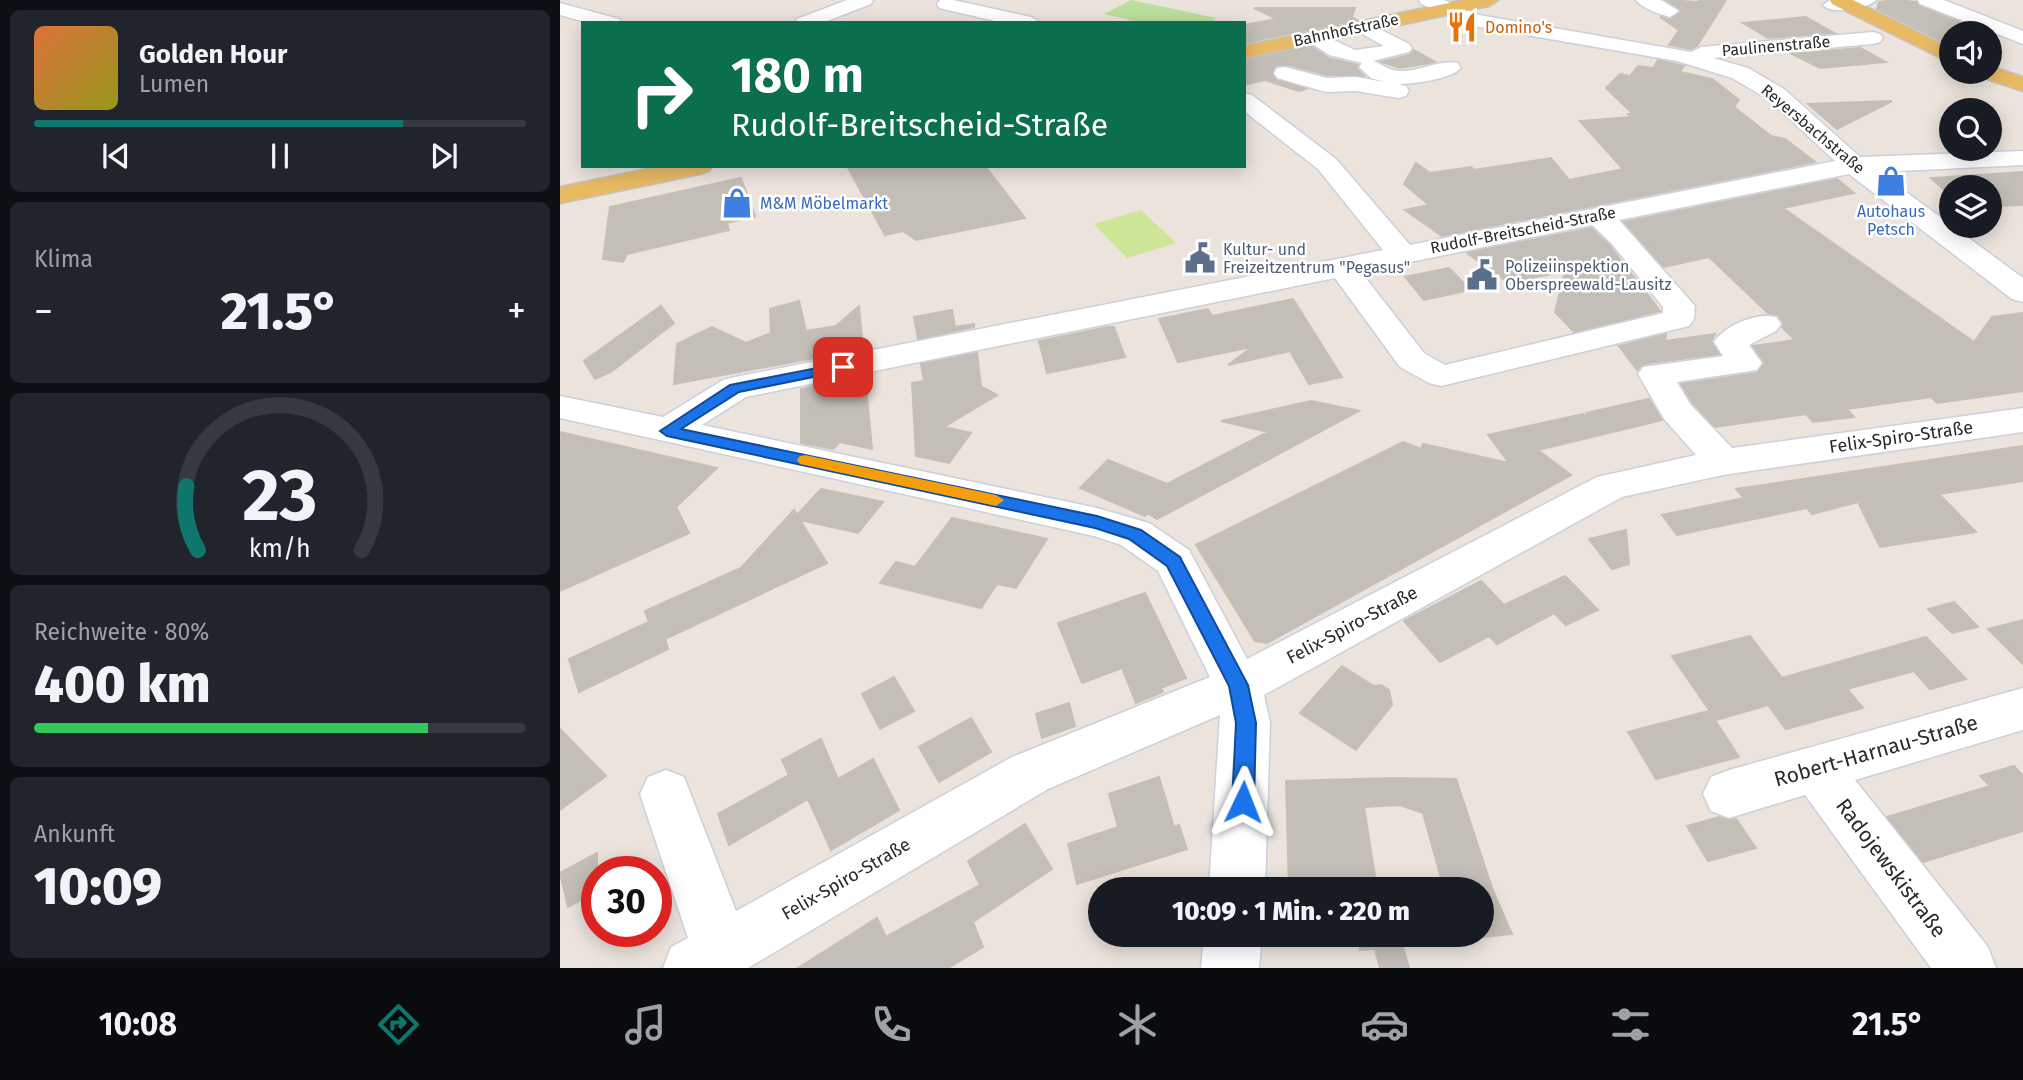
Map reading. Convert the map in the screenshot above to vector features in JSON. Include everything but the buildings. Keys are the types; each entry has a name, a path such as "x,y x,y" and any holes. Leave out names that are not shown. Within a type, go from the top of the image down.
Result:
{"main road":[{"name":"Bahnhofstraße","path":"1248,51 1363,27 1438,4 1489,0"},
{"path":"1839,3 1939,51"},
{"path":"2002,76 2023,83"},
{"path":"560,195 690,168"}],"street":[{"path":"810,21 864,0"},
{"path":"1645,0 1670,11"},
{"path":"1839,3 1867,0"},
{"path":"1927,0 2023,38"},
{"path":"946,4 1022,21"},
{"name":"Reyersbachstraße","path":"1438,4 1474,20 1680,55 1725,67 1758,82 1791,107 1854,165 2023,293"},
{"path":"560,9 605,21"},
{"path":"1360,59 1412,48 1363,27"},
{"path":"1312,37 1331,50 1360,59 1375,72 1392,78 1406,78 1450,68"},
{"name":"Paulinenstraße","path":"1680,55 1873,37"},
{"path":"1248,51 1277,68 1326,85 1356,84 1398,91"},
{"path":"1246,102 1327,164 1402,254"},
{"name":"Rudolf-Breitscheid-Straße","path":"667,431 735,388 1854,165 2023,158"},
{"path":"1342,267 1412,360 1441,376 1678,319 1679,306 1621,237 1598,216"},
{"path":"1723,462 1677,411 1655,374 1745,363 1730,342 1765,324"},
{"path":"560,407 1097,522 1135,534 1174,561 1238,685 1246,723 1238,877"},
{"name":"Felix-Spiro-Straße","path":"666,794 707,959 1030,773 1238,685 1611,486 1723,462 2023,420"},
{"name":"Robert-Harnau-Straße","path":"1729,794 2023,709"},
{"name":"Radojewskistraße","path":"1815,769 1967,968"},
{"path":"1230,968 1232,947"}],"green space":[{"path":"1131,0 1216,18 1213,20 1217,21 1134,21 1104,14"},
{"path":"1141,210 1176,243 1127,258 1094,224"}],"tunnel":[{"path":"1269,63 1285,73"}],"slow traffic":[{"path":"805,460 996,500"}],"place":[{"name":"Domino's","path":"1462,27"},
{"name":"Autohaus Petsch","path":"1891,181"},
{"name":"M&M Möbelmarkt","path":"737,203"},
{"name":"Kultur- und Freizeitzentrum \"Pegasus\"","path":"1200,258"},
{"name":"Polizeiinspektion Oberspreewald-Lausitz","path":"1482,275"}],"route":[{"path":"843,367 735,388 667,431 1097,522 1135,534 1174,561 1238,685 1246,723 1243,802"}]}
